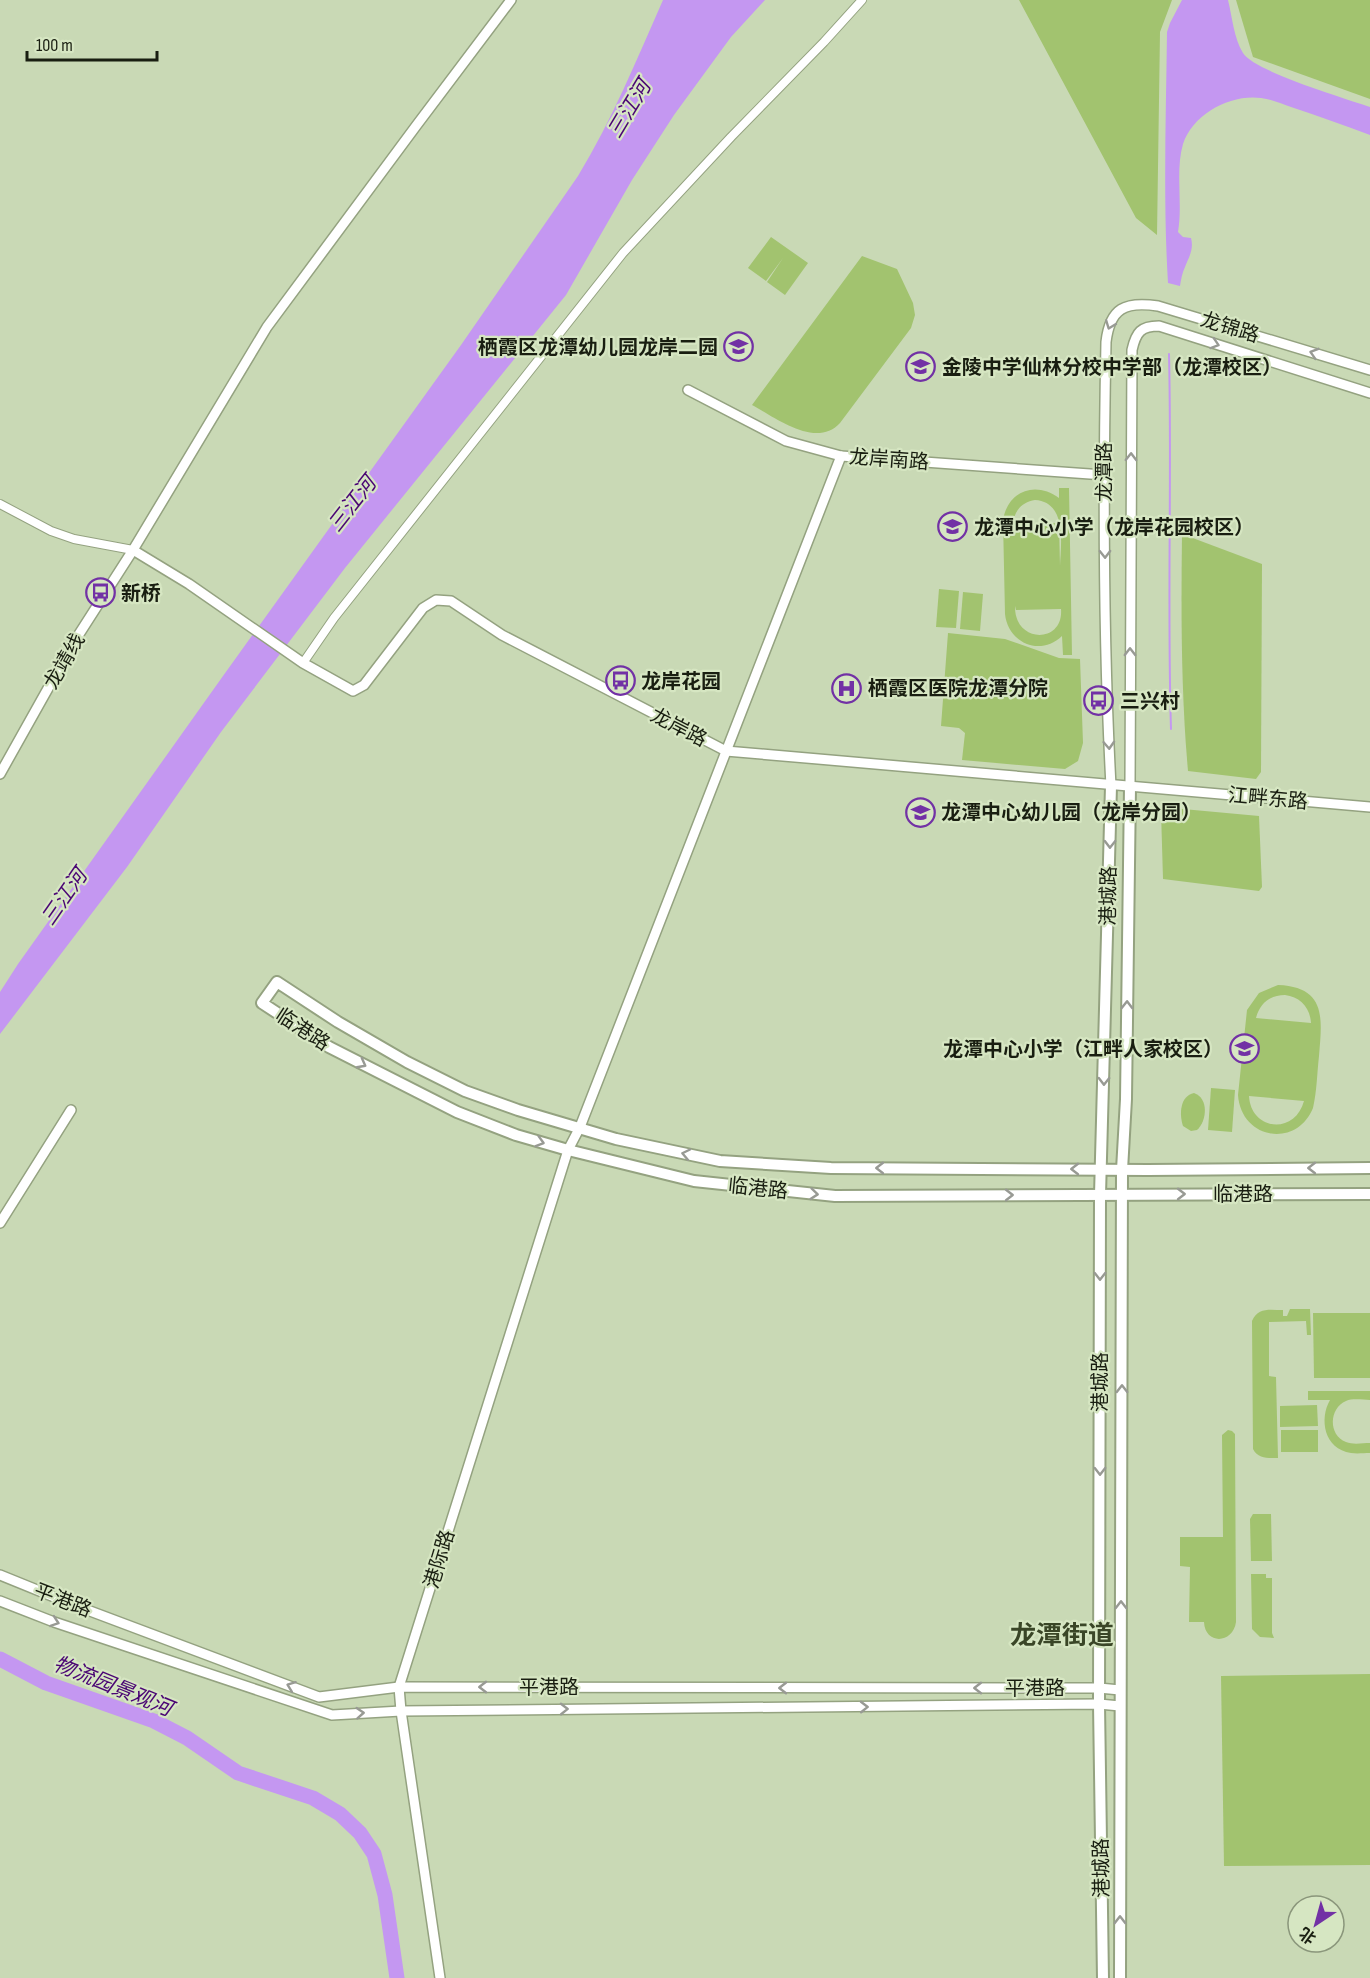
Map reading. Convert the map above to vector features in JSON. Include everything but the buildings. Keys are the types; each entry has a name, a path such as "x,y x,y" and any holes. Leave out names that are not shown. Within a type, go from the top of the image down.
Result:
{"main road":[{"name":"港城路","path":"1103,1978 1099,1704 1100,1195 1111,786"},
{"name":"港城路","path":"1120,1978 1122,1170 1126,1099 1130,787"},
{"name":"临港路","path":"1370,1168 1122,1170 831,1168 720,1161 616,1139 518,1110 465,1091 377,1045 277,982 262,1003 329,1047 438,1102 516,1135 694,1181 835,1196 1370,1194"}],"street":[{"name":"龙靖线","path":"0,774 74,642 133,550 267,327 511,0"},
{"path":"0,504 51,531 74,539 133,550 189,584 303,663 334,618 623,253 731,136 862,0"},
{"name":"龙潭路","path":"1111,786 1107,705 1104,475 1106,342 1108,328 1115,313 1128,304 1143,303 1158,306"},
{"name":"龙锦路","path":"1158,306 1370,370"},
{"name":"龙潭路","path":"1130,787 1132,350 1134,338 1141,330 1148,326 1159,326"},
{"name":"龙锦路","path":"1159,326 1370,393"},
{"name":"龙岸南路","path":"688,390 786,441 841,456 1104,475"},
{"name":"港际路","path":"440,1978 400,1711 399,1687 568,1150 580,1127 841,456"},
{"name":"龙岸路","path":"303,663 353,691 364,685 423,608 436,600 452,601 502,635 726,751 1130,787"},
{"name":"江畔东路","path":"1130,787 1370,807"},
{"path":"0,1223 71,1110"},
{"name":"平港路","path":"0,1575 319,1697 399,1687 1099,1688 1120,1690"},
{"name":"平港路","path":"0,1601 54,1622 332,1715 400,1711 1099,1704 1120,1706"}],"green space":[{"path":"1019,0 1172,0 1160,32 1157,235 1136,218"},
{"path":"1236,0 1370,0 1370,99 1253,57"},
{"path":"771,237 808,263 785,295 767,282 783,258 766,281 748,268"},
{"path":"862,256 897,269 913,303 915,315 911,328 840,423 830,430 820,433 796,429 752,405"},
{"path":"1059,488 1069,488 1072,655 1063,655 1062,636 1044,646 1026,644 1012,633 1005,614 1003,520 1006,510 1017,495 1024,491 1041,490 1059,498","holes":["1035,500 1045,502 1053,508 1057,516 1060,525 1061,536 1060,566 1059,523 1013,524 1020,508","1015,606 1016,610 1061,609 1060,620 1055,629 1048,633 1039,635 1030,633 1022,627 1017,618"]},
{"path":"1182,534 1262,564 1261,772 1256,779 1188,771 1182,653"},
{"path":"939,589 959,591 956,628 936,627"},
{"path":"963,592 983,594 980,631 960,629"},
{"path":"948,633 1005,639 1059,658 1080,659 1083,743 1078,761 1065,769 962,760 965,733 959,728 941,726"},
{"path":"1172,808 1259,816 1262,887 1259,891 1163,879 1161,811"},
{"path":"1278,985 1294,987 1306,992 1313,999 1318,1007 1320,1018 1321,1030 1313,1108 1305,1121 1295,1129 1283,1134 1259,1129 1249,1121 1241,1110 1238,1095 1247,1010 1259,993","holes":["1285,995 1303,1004 1309,1012 1311,1023 1256,1018 1266,1001 1275,996","1249,1096 1304,1101 1299,1112 1292,1119 1283,1124 1274,1124 1265,1122 1257,1116"]},
{"path":"1211,1088 1235,1090 1232,1132 1208,1130"},
{"path":"1194,1093 1202,1100 1205,1110 1200,1126 1197,1130 1191,1131 1183,1126 1181,1111 1183,1102"},
{"path":"1290,1309 1310,1309 1311,1335 1307,1335 1306,1321 1269,1322 1269,1376 1276,1377 1278,1458 1264,1457 1258,1455 1253,1449 1252,1321 1261,1311 1283,1310 1283,1316 1287,1316"},
{"path":"1313,1313 1370,1313 1370,1378 1314,1378"},
{"path":"1308,1391 1370,1391 1370,1400 1352,1400 1340,1404 1336,1409 1333,1422 1340,1439 1352,1443 1370,1443 1370,1453 1351,1453 1335,1446 1326,1432 1325,1424 1330,1400 1308,1400"},
{"path":"1317,1405 1318,1426 1280,1427 1280,1406"},
{"path":"1228,1430 1235,1434 1236,1622 1230,1635 1219,1639 1209,1635 1204,1622 1189,1622 1190,1567 1180,1566 1180,1537 1223,1537 1222,1435"},
{"path":"1281,1430 1318,1430 1318,1452 1281,1452"},
{"path":"1253,1514 1271,1514 1272,1561 1251,1561 1250,1519"},
{"path":"1251,1574 1266,1574 1266,1578 1272,1578 1272,1633 1274,1638 1260,1637 1252,1629"},
{"path":"1370,1674 1370,1865 1224,1866 1221,1676"}],"water":[{"name":"三江河","path":"663,0 765,0 731,37 674,115 632,180 566,295 345,568 221,732 127,867 0,1034 0,992 18,964 461,345 578,176 613,111"},
{"path":"1182,0 1228,0 1235,34 1243,53 1264,68 1282,76 1370,107 1370,135 1261,98 1237,99 1214,108 1204,115 1188,133 1181,155 1178,232 1183,237 1191,238 1192,246 1180,286 1168,283 1165,158 1167,32"}],"waterway":[{"path":"1169,354 1171,729"},
{"name":"物流园景观河","path":"0,1659 46,1683 154,1721 187,1738 238,1773 313,1798 340,1814 360,1833 374,1854 385,1895 397,1978"}],"place":[{"name":"栖霞区龙潭幼儿园龙岸二园","path":"739,347"},
{"name":"金陵中学仙林分校中学部（龙潭校区）","path":"921,367"},
{"name":"龙潭中心小学（龙岸花园校区）","path":"953,527"},
{"name":"新桥","path":"100,593"},
{"name":"龙岸花园","path":"620,681"},
{"name":"栖霞区医院龙潭分院","path":"847,688"},
{"name":"三兴村","path":"1099,701"},
{"name":"龙潭中心幼儿园（龙岸分园）","path":"920,812"},
{"name":"龙潭中心小学（江畔人家校区）","path":"1244,1049"}],"district":[{"name":"龙潭街道","path":"1062,1635"}]}
